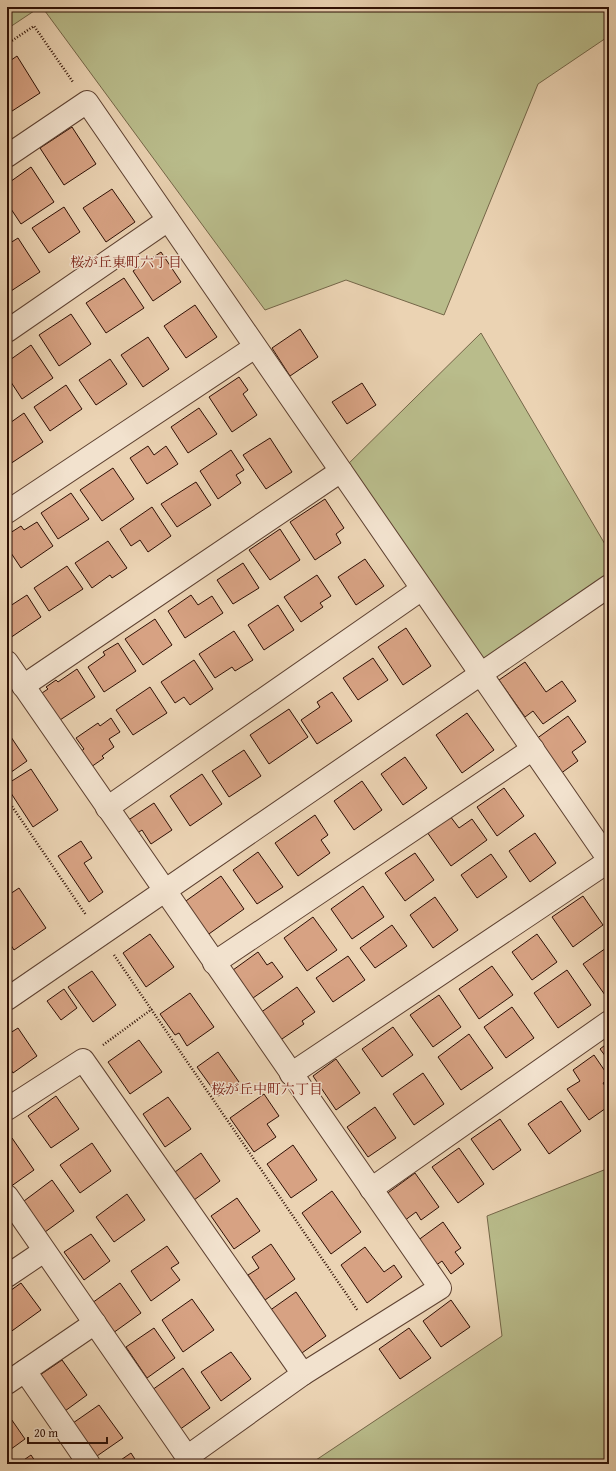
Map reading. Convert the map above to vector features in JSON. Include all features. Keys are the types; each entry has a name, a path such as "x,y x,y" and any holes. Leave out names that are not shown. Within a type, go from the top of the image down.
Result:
{"street":[{"path":"7,156 86,102 609,860 291,1074"},
{"path":"7,331 168,220"},
{"path":"7,512 255,347"},
{"path":"24,686 341,471"},
{"path":"7,999 480,673 609,586"},
{"path":"107,808 422,589"},
{"path":"7,662 440,1288 303,1374 190,1460 7,1196"},
{"path":"214,963 533,750"},
{"path":"371,1189 609,1022"},
{"path":"7,1109 83,1060 303,1374"},
{"path":"7,1276 44,1251"},
{"path":"7,1383 94,1323"},
{"path":"25,1371 89,1464"}],"path":[{"path":"7,44 34,26 86,102"},
{"path":"7,799 371,1331"},
{"path":"83,1060 152,1009"}],"green space":[{"path":"7,7 40,7 7,29"},
{"path":"42,7 609,7 609,36 538,84 444,315 346,280 265,310"},
{"path":"481,333 609,551 609,586 480,673 341,471"},
{"path":"609,1168 609,1464 310,1464 502,1336 487,1216"}],"building":[{"path":"17,56 40,93 9,113 7,111 7,63"},
{"path":"72,127 96,164 64,185 40,148"},
{"path":"31,167 54,202 21,224 7,203 7,184"},
{"path":"112,189 135,222 106,242 83,208"},
{"path":"64,207 80,232 49,253 32,228"},
{"path":"18,238 40,272 11,291 7,284 7,245"},
{"path":"161,252 181,282 153,301 133,271"},
{"path":"124,278 144,308 106,333 86,303"},
{"path":"195,305 217,337 186,358 164,326"},
{"path":"71,314 91,344 59,366 39,335"},
{"path":"300,329 318,357 290,376 272,348"},
{"path":"148,337 169,369 143,387 121,355"},
{"path":"31,345 53,378 22,399 7,376 7,362"},
{"path":"110,359 127,384 96,405 79,380"},
{"path":"239,377 248,390 243,394 257,415 232,432 209,397"},
{"path":"362,383 376,405 347,424 332,402"},
{"path":"66,385 82,409 50,431 34,407"},
{"path":"199,408 217,434 188,453 171,427"},
{"path":"24,413 43,442 10,464 7,460 7,425"},
{"path":"270,438 292,472 266,489 243,455"},
{"path":"148,446 154,455 166,446 178,464 147,484 130,458"},
{"path":"231,450 244,470 236,475 241,483 218,499 200,471"},
{"path":"113,468 134,499 102,521 80,490"},
{"path":"196,482 211,505 177,527 161,504"},
{"path":"71,493 89,519 58,539 41,513"},
{"path":"325,499 344,528 336,534 341,543 315,560 290,522"},
{"path":"152,507 171,536 148,552 140,540 131,546 120,529"},
{"path":"37,522 53,546 21,568 7,547 7,542 9,540 7,535 21,526 24,530"},
{"path":"280,529 300,560 270,580 249,550"},
{"path":"108,541 127,568 112,578 110,575 92,588 75,563"},
{"path":"365,559 384,586 356,605 338,577"},
{"path":"243,563 259,588 233,604 217,580"},
{"path":"67,566 83,589 49,611 34,588"},
{"path":"317,575 331,596 320,603 323,607 301,622 284,597"},
{"path":"27,595 41,617 7,640 7,608"},
{"path":"191,595 198,605 212,596 223,613 185,638 168,611"},
{"path":"278,605 294,630 264,650 248,625"},
{"path":"155,619 172,645 143,665 125,639"},
{"path":"406,628 431,666 403,685 378,647"},
{"path":"234,631 253,660 235,671 232,667 215,678 199,654"},
{"path":"118,643 136,671 104,692 88,667 105,655 103,652"},
{"path":"373,658 388,680 358,700 343,678"},
{"path":"194,660 213,689 190,705 184,697 175,703 161,682"},
{"path":"525,662 546,692 562,681 576,701 543,724 533,711 525,717 499,680"},
{"path":"77,669 95,697 60,720 42,693 48,689 46,687 56,680 58,682"},
{"path":"150,687 167,713 133,735 116,710"},
{"path":"332,692 352,721 317,744 301,720 320,707 317,702"},
{"path":"289,709 308,737 269,764 250,735"},
{"path":"467,713 494,750 462,773 436,735"},
{"path":"568,716 586,742 572,752 578,761 560,774 536,739"},
{"path":"111,718 120,732 109,739 114,747 102,756 104,758 91,767 80,752 84,749 76,738 98,723 100,726"},
{"path":"7,731 27,761 7,775"},
{"path":"244,750 261,776 229,797 212,771"},
{"path":"405,757 427,788 403,805 381,774"},
{"path":"31,769 58,810 33,827 7,787 7,784"},
{"path":"202,774 222,804 190,826 170,796"},
{"path":"362,781 382,810 354,830 334,801"},
{"path":"504,788 524,816 497,836 477,807"},
{"path":"154,803 172,830 151,844 142,830 136,834 127,821"},
{"path":"315,815 328,835 321,840 330,853 298,876 275,843"},
{"path":"450,816 459,828 472,819 487,840 451,866 427,832"},
{"path":"535,833 556,863 530,882 509,851"},
{"path":"81,841 92,858 84,863 103,892 89,902 58,856"},
{"path":"258,852 283,887 257,904 233,870"},
{"path":"415,853 434,880 405,901 385,873"},
{"path":"491,854 507,877 477,898 461,875"},
{"path":"221,876 244,909 206,936 183,903"},
{"path":"363,886 384,917 352,939 331,909"},
{"path":"19,888 46,928 14,950 7,939 7,896"},
{"path":"583,896 603,925 573,947 552,917"},
{"path":"435,897 458,930 433,948 410,915"},
{"path":"313,917 337,950 307,971 284,938"},
{"path":"392,925 407,946 375,968 360,948"},
{"path":"150,934 174,967 146,987 123,953"},
{"path":"537,934 557,962 532,980 512,952"},
{"path":"609,946 609,992 605,995 583,964"},
{"path":"258,952 267,965 272,962 283,977 253,998 233,970"},
{"path":"348,956 365,980 333,1002 316,978"},
{"path":"492,966 513,995 479,1019 459,989"},
{"path":"567,970 591,1005 558,1028 534,993"},
{"path":"92,971 116,1005 93,1022 68,987"},
{"path":"297,987 315,1012 302,1021 304,1024 279,1041 260,1013"},
{"path":"64,989 77,1008 61,1020 47,1001"},
{"path":"190,993 214,1027 187,1046 179,1033 175,1035 160,1014"},
{"path":"439,995 461,1027 433,1047 410,1015"},
{"path":"512,1007 534,1038 506,1058 484,1027"},
{"path":"393,1027 413,1055 382,1077 362,1049"},
{"path":"18,1028 37,1056 13,1073 7,1063 7,1035"},
{"path":"469,1034 493,1068 461,1090 438,1057"},
{"path":"139,1040 162,1072 130,1094 108,1062"},
{"path":"609,1042 609,1061 600,1049"},
{"path":"218,1052 239,1082 218,1096 197,1067"},
{"path":"594,1055 609,1077 609,1079 603,1083 609,1092 609,1106 589,1120 567,1089 580,1081 573,1070"},
{"path":"336,1059 360,1093 336,1110 313,1076"},
{"path":"423,1073 444,1104 414,1125 393,1094"},
{"path":"264,1094 279,1116 267,1124 276,1137 254,1152 230,1118"},
{"path":"56,1096 79,1129 51,1148 28,1116"},
{"path":"168,1097 191,1129 165,1147 143,1114"},
{"path":"561,1101 581,1131 549,1154 528,1124"},
{"path":"375,1107 396,1138 368,1157 347,1127"},
{"path":"500,1119 521,1150 493,1170 471,1139"},
{"path":"12,1138 34,1170 10,1187 7,1183 7,1141"},
{"path":"92,1143 111,1171 80,1193 60,1165"},
{"path":"293,1145 317,1180 291,1198 267,1164"},
{"path":"459,1148 484,1184 458,1203 432,1167"},
{"path":"201,1153 220,1181 194,1200 175,1172"},
{"path":"415,1173 439,1207 421,1220 416,1212 404,1221 385,1195"},
{"path":"52,1180 74,1211 45,1232 24,1201"},
{"path":"332,1191 361,1232 331,1254 302,1213"},
{"path":"127,1194 145,1220 114,1242 96,1217"},
{"path":"237,1198 260,1231 234,1249 211,1216"},
{"path":"443,1222 461,1248 455,1252 464,1264 451,1274 442,1261 435,1266 417,1241"},
{"path":"91,1234 110,1261 84,1280 64,1252"},
{"path":"271,1244 295,1279 265,1300 248,1275 259,1268 252,1257"},
{"path":"167,1246 179,1263 171,1268 180,1280 151,1301 131,1271"},
{"path":"365,1247 384,1272 394,1265 402,1277 367,1303 341,1265"},
{"path":"21,1283 41,1310 9,1333 7,1331 7,1293"},
{"path":"120,1283 141,1313 113,1333 92,1303"},
{"path":"296,1292 326,1336 299,1355 269,1311"},
{"path":"192,1299 214,1330 183,1352 162,1320"},
{"path":"451,1300 470,1327 441,1347 423,1321"},
{"path":"154,1328 175,1358 147,1378 126,1347"},
{"path":"409,1328 431,1358 400,1379 379,1349"},
{"path":"231,1352 251,1379 221,1401 201,1372"},
{"path":"62,1360 87,1395 65,1411 40,1375"},
{"path":"183,1368 210,1408 179,1430 152,1390"},
{"path":"99,1405 123,1438 97,1456 73,1423"},
{"path":"7,1413 25,1439 7,1452"},
{"path":"131,1453 138,1464 115,1464"},
{"path":"31,1455 37,1464 18,1464"}],"district":[{"name":"桜が丘東町六丁目","path":"126,262"},
{"name":"桜が丘中町六丁目","path":"267,1089"}]}
